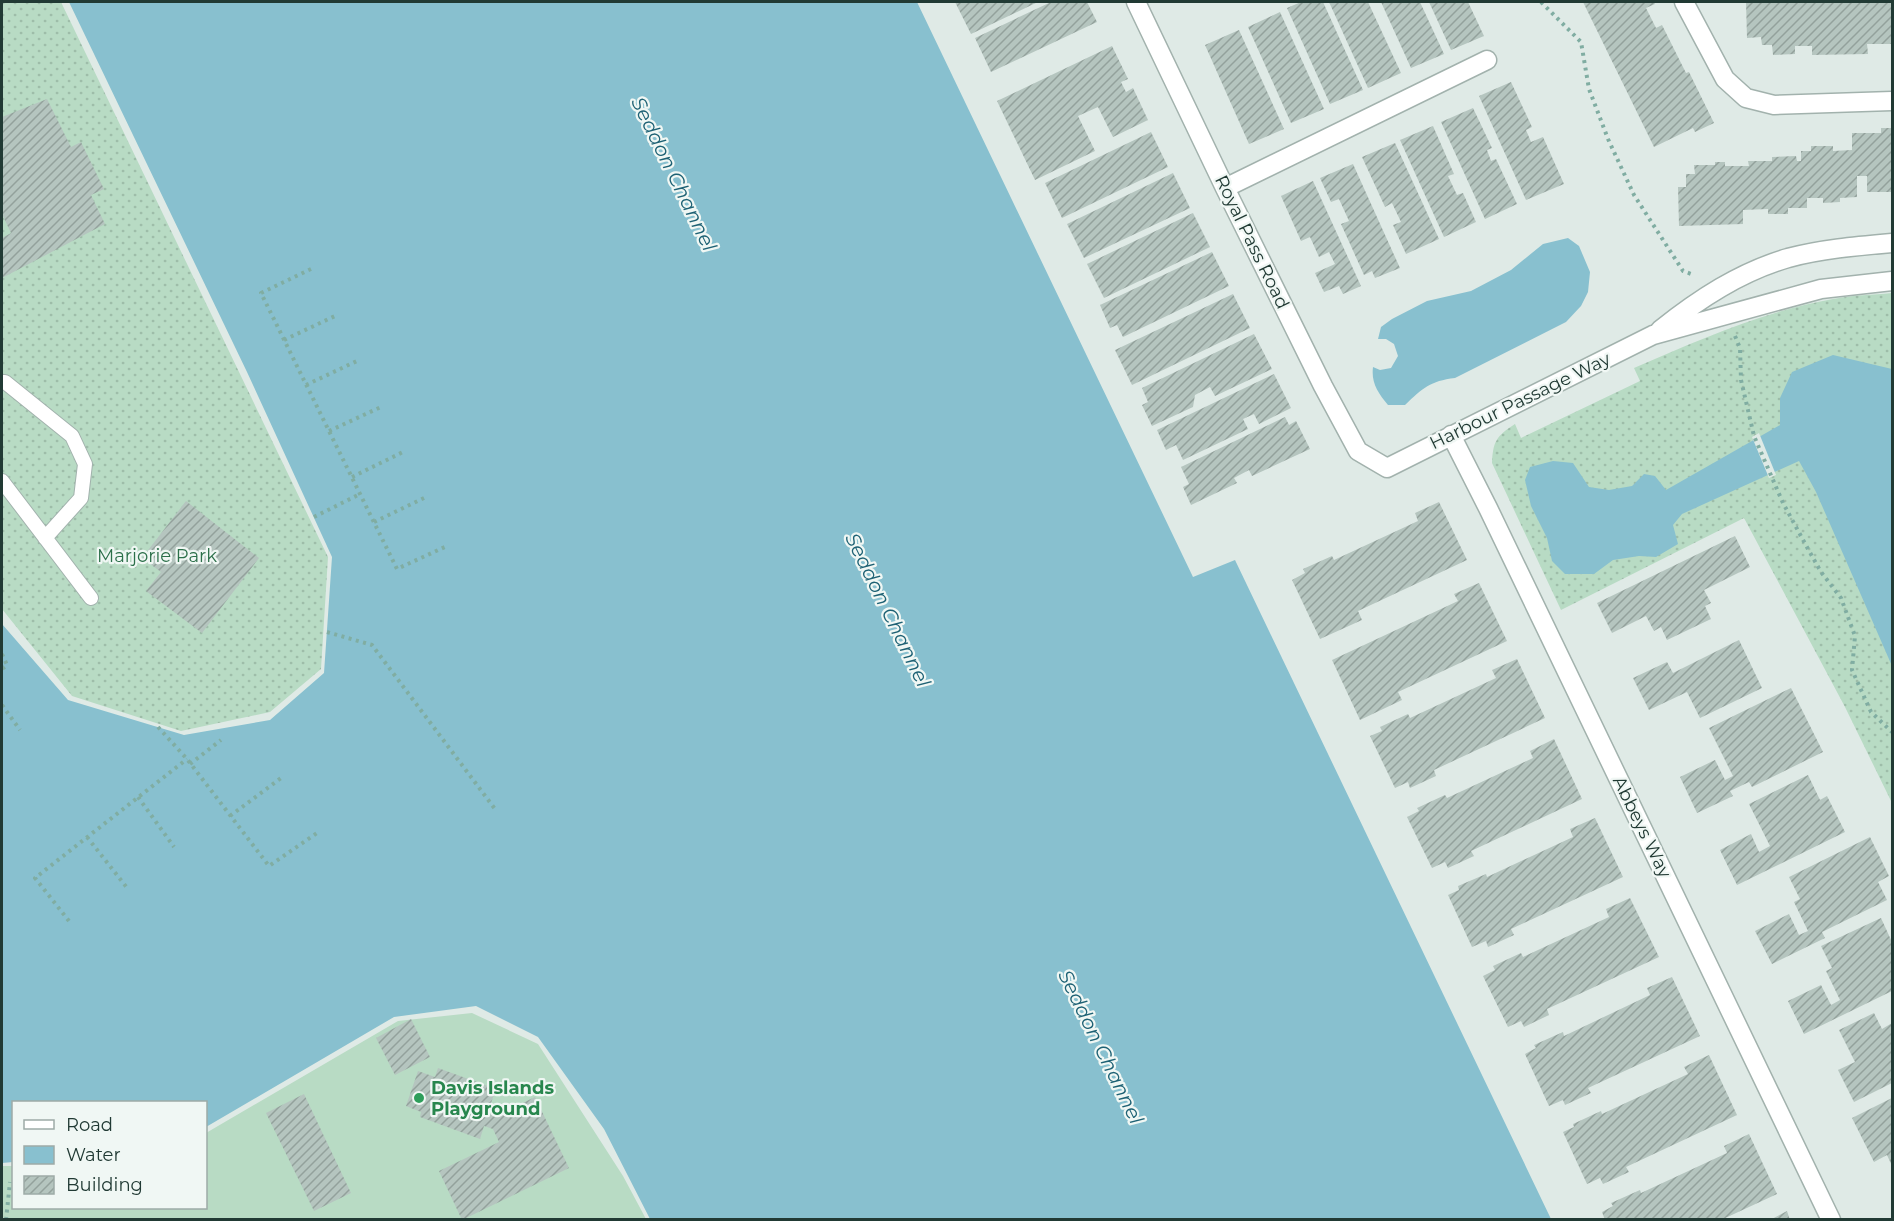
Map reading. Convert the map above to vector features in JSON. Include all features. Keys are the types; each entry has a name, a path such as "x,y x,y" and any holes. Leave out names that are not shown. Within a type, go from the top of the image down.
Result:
{"street":[{"name":"Royal Pass Road","path":"1136,2 1225,188 1323,386 1358,451 1387,468"},
{"path":"1684,2 1725,79 1746,98 1774,105 1893,101"},
{"path":"1225,188 1487,60"},
{"name":"Harbour Passage Way","path":"1653,335 1692,305 1734,279 1788,258 1839,248 1893,243"},
{"name":"Harbour Passage Way","path":"1387,468 1653,335 1821,289 1893,282"},
{"name":"Abbeys Way","path":"1451,435 1494,518 1831,1220"}],"lane":[{"path":"2,382 5,382 72,436 85,464 81,498 45,538"},
{"path":"2,481 91,598"}],"path":[{"path":"1541,2 1581,42 1589,89 1608,139 1634,195 1683,271 1706,279 1712,293"},
{"path":"311,269 261,293 306,385 397,569 447,546"},
{"path":"284,340 335,315"},
{"path":"1724,315 1740,348 1741,380 1755,436 1783,502 1821,572 1841,598 1854,636 1852,670 1871,712 1893,732"},
{"path":"306,385 359,360"},
{"path":"329,431 381,407"},
{"path":"352,477 403,452"},
{"path":"314,517 360,494"},
{"path":"374,522 426,497"},
{"path":"327,632 372,645 495,809"},
{"path":"2,654 7,665 2,669"},
{"path":"2,705 20,730"},
{"path":"158,727 190,764 269,866 320,831"},
{"path":"190,764 221,740"},
{"path":"69,921 35,878 186,759"},
{"path":"230,816 281,778"},
{"path":"138,797 174,847"},
{"path":"87,837 128,889"},
{"path":"6,1220 10,1182"}],"green space":[{"name":"Marjorie Park","path":"2,2 61,2 328,557 321,669 270,712 181,731 72,696 2,609"},
{"path":"1892,293 1892,803 1845,707 1744,518 1561,610 1492,463 1497,440 1515,424 1521,438 1640,381 1634,368 1683,347 1757,319 1807,304"},
{"name":"Davis Islands Playground","path":"472,1013 538,1044 623,1176 646,1219 2,1219 2,1166 12,1166 12,1209 207,1209 207,1132 398,1021"}],"water":[{"name":"Seddon Channel","path":"69,2 917,2 1193,577 1235,560 1551,1219 650,1219 604,1129 538,1037 476,1006 394,1017 207,1126 207,1101 12,1101 12,1162 2,1163 2,624 68,700 184,735 270,720 324,673 332,557 247,372"},
{"path":"1568,238 1579,246 1590,272 1588,292 1581,306 1566,322 1455,378 1433,383 1405,405 1388,405 1376,388 1373,367 1380,370 1391,368 1398,356 1394,344 1386,339 1378,339 1381,327 1427,301 1471,291 1511,270 1543,244"},
{"path":"1833,355 1892,369 1892,666 1816,492 1799,461 1682,514 1673,525 1678,544 1656,557 1639,556 1613,560 1594,574 1565,574 1552,561 1547,538 1531,506 1525,480 1530,467 1553,461 1573,463 1589,487 1609,490 1632,486 1644,474 1655,476 1666,490 1780,425 1780,398 1792,372"}],"pier":[{"path":"1759,433 1776,475 1769,478 1752,437"}],"building":[{"path":"955,2 1038,2 971,34"},
{"path":"1051,2 1087,2 1097,22 991,72 975,38"},
{"path":"1301,2 1323,2 1363,90 1330,104 1287,8"},
{"path":"1329,2 1368,2 1401,73 1368,88"},
{"path":"1381,2 1420,2 1444,54 1411,68"},
{"path":"1429,2 1468,2 1484,36 1451,50"},
{"path":"1583,2 1654,2 1655,4 1646,8 1656,28 1662,25 1686,73 1689,72 1714,123 1695,132 1693,128 1654,147"},
{"path":"1746,2 1892,2 1892,44 1867,44 1868,54 1812,55 1812,46 1795,46 1795,54 1773,55 1772,45 1762,45 1761,37 1747,38"},
{"path":"1280,12 1324,109 1291,123 1248,27"},
{"path":"1239,30 1284,129 1249,144 1205,45"},
{"path":"1112,46 1128,79 1121,82 1126,92 1133,88 1148,120 1113,137 1098,107 1078,116 1095,151 1035,180 997,101"},
{"path":"1511,82 1532,127 1526,130 1531,142 1543,137 1564,184 1526,200 1479,96"},
{"path":"47,99 71,147 81,142 104,189 91,195 105,224 2,278 2,238 11,233 2,214 2,117"},
{"path":"1473,108 1492,148 1487,150 1491,161 1496,159 1517,204 1485,219 1441,122"},
{"path":"1433,126 1454,174 1448,176 1457,195 1463,193 1476,222 1444,237 1400,140"},
{"path":"1881,128 1892,128 1892,192 1867,192 1867,176 1857,176 1857,197 1840,198 1840,202 1823,203 1823,198 1807,198 1807,208 1788,208 1788,214 1768,214 1768,209 1743,210 1743,224 1679,226 1678,187 1686,187 1686,174 1695,174 1694,165 1715,165 1715,162 1725,162 1725,166 1749,166 1748,161 1772,161 1772,157 1796,156 1797,161 1801,161 1801,151 1811,151 1811,146 1833,146 1833,151 1852,150 1852,133 1881,133"},
{"path":"1151,132 1168,167 1062,218 1045,183"},
{"path":"1395,143 1439,239 1406,254 1393,225 1401,222 1392,203 1385,207 1362,157"},
{"path":"1353,164 1400,268 1375,278 1372,271 1364,275 1341,224 1349,221 1339,199 1331,202 1320,178"},
{"path":"1173,173 1190,208 1084,258 1067,224"},
{"path":"1313,181 1361,286 1343,294 1339,286 1324,292 1315,273 1335,264 1329,252 1319,257 1310,237 1301,241 1281,196"},
{"path":"1193,213 1210,247 1104,298 1087,264"},
{"path":"1212,252 1229,286 1123,337 1117,325 1110,328 1100,305"},
{"path":"1233,294 1250,328 1132,385 1115,350"},
{"path":"1254,334 1272,369 1215,396 1210,387 1195,395 1193,407 1152,426 1142,405 1148,402 1142,388"},
{"path":"1274,374 1291,408 1259,424 1254,414 1243,419 1248,429 1183,460 1176,445 1166,450 1157,430"},
{"path":"1285,417 1289,425 1296,421 1310,449 1252,476 1249,470 1234,478 1237,483 1191,505 1183,487 1189,484 1181,467"},
{"path":"186,501 259,558 202,633 146,591 161,572 142,558"},
{"path":"1439,502 1467,560 1358,611 1362,620 1320,639 1292,580 1305,573 1303,569 1332,556 1334,560 1418,521 1415,513"},
{"path":"1735,536 1750,567 1704,590 1711,603 1705,606 1711,619 1667,640 1661,627 1654,631 1646,616 1612,633 1597,603"},
{"path":"1479,583 1507,641 1398,692 1402,700 1360,720 1332,660 1458,601 1454,594"},
{"path":"1739,640 1762,688 1700,718 1687,692 1649,710 1633,678 1667,662 1673,673"},
{"path":"1517,659 1545,718 1434,770 1436,776 1410,788 1408,782 1395,788 1370,736 1382,731 1380,727 1408,714 1410,718 1496,678 1492,670"},
{"path":"1791,688 1823,752 1752,787 1749,782 1730,791 1733,796 1697,813 1680,777 1715,760 1725,780 1733,776 1709,728"},
{"path":"1554,739 1582,799 1471,851 1474,856 1448,868 1445,862 1432,868 1407,817 1419,811 1417,808 1445,795 1447,798 1533,758 1530,751"},
{"path":"1808,775 1820,800 1827,796 1845,832 1737,885 1720,850 1751,834 1759,852 1770,846 1749,804"},
{"path":"1595,818 1623,877 1511,929 1514,935 1488,947 1486,941 1472,947 1448,895 1459,890 1458,886 1486,874 1487,877 1573,837 1570,829"},
{"path":"1870,837 1889,876 1878,882 1887,900 1822,932 1825,938 1772,964 1755,931 1789,914 1799,935 1808,931 1794,902 1800,899 1789,877"},
{"path":"1630,898 1659,957 1547,1009 1549,1015 1524,1027 1521,1021 1508,1027 1483,976 1495,970 1493,966 1521,953 1523,957 1609,917 1606,909"},
{"path":"1881,918 1892,942 1892,991 1804,1034 1788,1001 1821,985 1831,1005 1840,1000 1826,971 1832,968 1821,946"},
{"path":"1672,977 1700,1036 1588,1088 1591,1093 1565,1105 1563,1100 1549,1106 1525,1054 1536,1048 1534,1045 1563,1032 1564,1036 1650,995 1647,988"},
{"path":"1874,1013 1882,1029 1892,1023 1892,1083 1854,1102 1838,1070 1855,1062 1839,1030"},
{"path":"411,1019 430,1057 395,1075 376,1038"},
{"path":"1709,1055 1737,1115 1626,1167 1629,1172 1603,1184 1600,1178 1587,1184 1563,1132 1574,1127 1573,1124 1601,1111 1602,1114 1688,1074 1684,1067"},
{"path":"438,1068 496,1089 491,1103 508,1110 535,1097 569,1168 462,1220 439,1171 499,1142 493,1129 484,1126 480,1139 420,1117 421,1112 406,1106 418,1071 435,1077"},
{"path":"304,1094 351,1193 314,1211 266,1113"},
{"path":"1892,1098 1892,1166 1887,1155 1874,1162 1852,1118"},
{"path":"1749,1134 1777,1194 1721,1220 1605,1220 1602,1212 1613,1206 1611,1203 1640,1190 1641,1193 1727,1153 1724,1146"},
{"path":"1787,1211 1790,1220 1770,1220"}],"place":[{"name":"Davis Islands Playground","path":"419,1098"}]}
